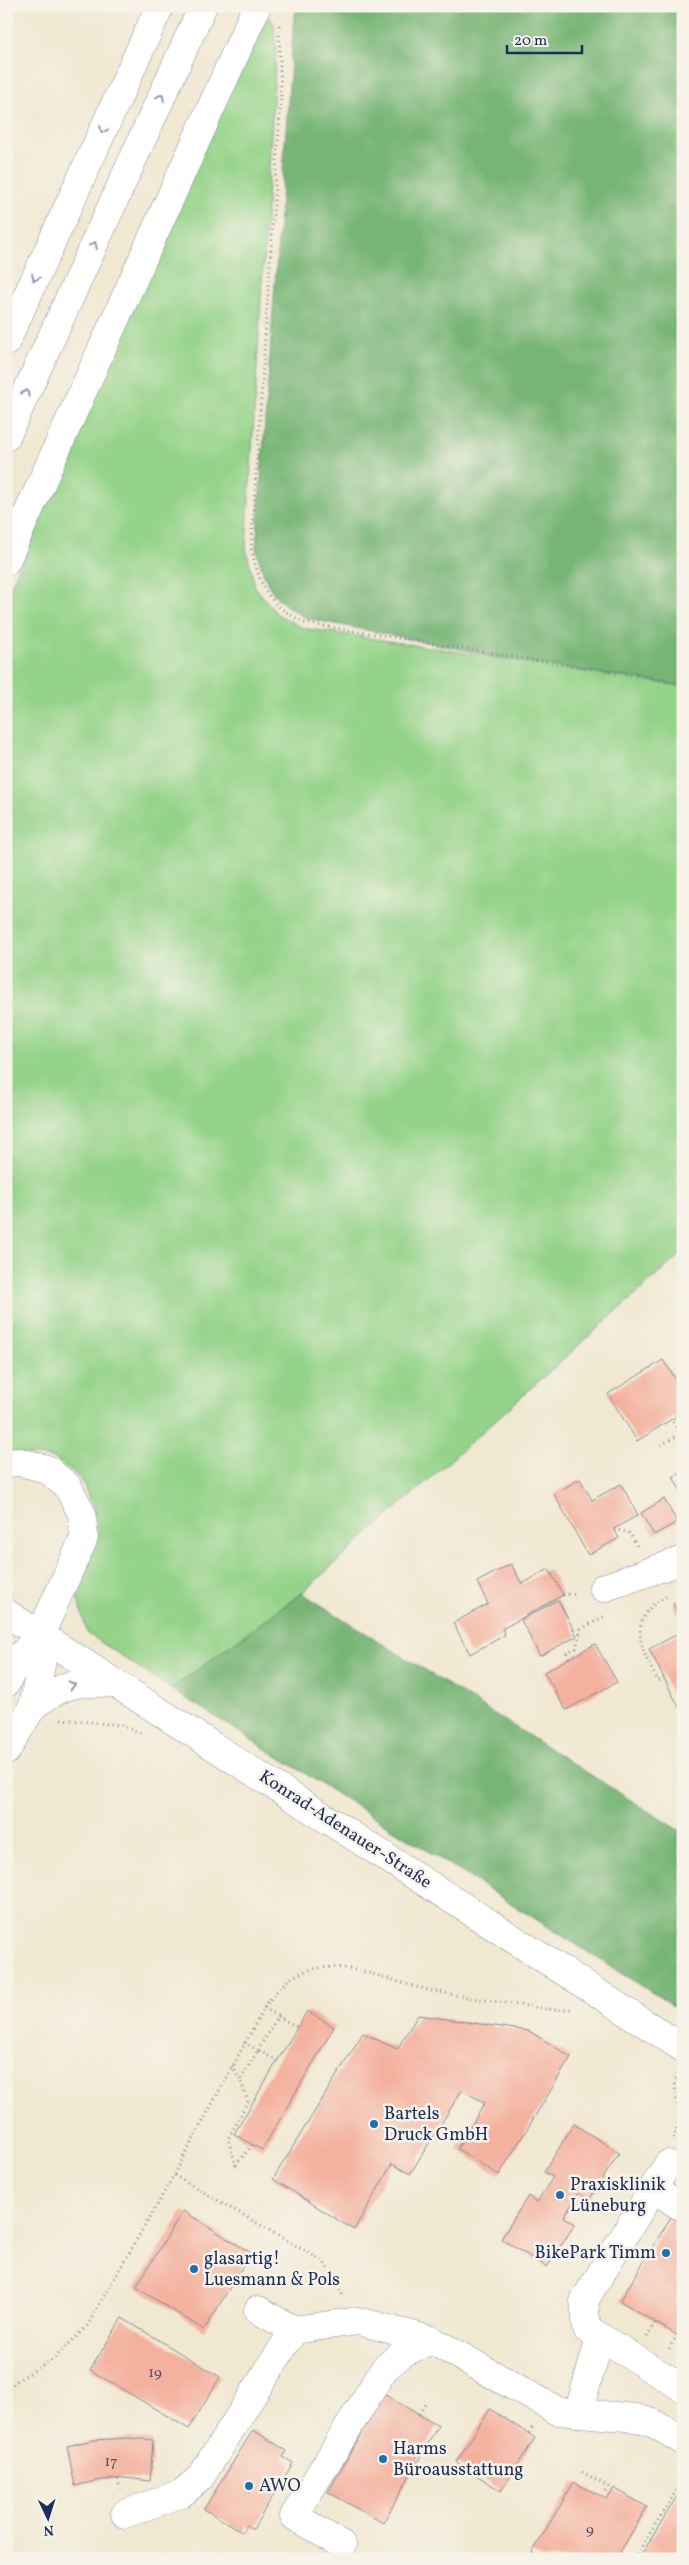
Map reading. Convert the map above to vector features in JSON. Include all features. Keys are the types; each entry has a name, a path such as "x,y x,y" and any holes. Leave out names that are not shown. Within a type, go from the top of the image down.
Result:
{"main road":[{"path":"6,342 160,6"},
{"path":"6,437 203,6"},
{"path":"6,561 268,13"},
{"path":"6,1463 20,1462 47,1469 68,1488 82,1514 84,1538 43,1637 33,1706 6,1751"},
{"path":"603,1588 659,1580 683,1560"},
{"name":"Konrad-Adenauer-Straße","path":"6,1614 117,1684 681,2060"},
{"path":"6,1683 18,1659 43,1637"},
{"path":"33,1706 56,1690 72,1684 89,1682 117,1684"},
{"path":"668,2164 584,2301 587,2329 683,2388"},
{"path":"653,2188 678,2205"},
{"path":"258,2310 294,2330 358,2321 431,2340 546,2406 578,2413 636,2418 652,2423 683,2441"},
{"path":"125,2514 182,2493 200,2478 294,2330"},
{"path":"578,2413 600,2338"},
{"path":"342,2544 294,2516 384,2369 403,2353 431,2340"}],"path":[{"path":"268,13 281,98 251,549 261,586 281,611 305,623 683,684"},
{"path":"661,1445 680,1434 671,1419"},
{"path":"614,1529 630,1533 659,1580 670,1594 655,1602 642,1616 639,1636 642,1651 658,1681 664,1678"},
{"path":"569,1658 567,1653 576,1648 580,1629 615,1610 603,1588"},
{"path":"6,2392 16,2382 54,2359 87,2326 174,2175 231,2065 264,2008 275,1991 291,1977 310,1969 332,1967 373,1974 420,1988 543,2008 580,2008"},
{"path":"264,2008 297,2027"},
{"path":"240,2080 278,2016"},
{"path":"244,2043 278,2061"},
{"path":"668,2164 679,2119 675,2081 681,2060"},
{"path":"231,2065 240,2080 248,2101 228,2139 236,2166 252,2145"},
{"path":"174,2175 324,2262 358,2321"},
{"path":"419,2414 426,2402"},
{"path":"582,2472 609,2487 603,2496"},
{"path":"634,2559 646,2543 683,2480"}],"green space":[{"path":"298,6 683,6 683,686 520,661 306,618 277,597 267,582 256,549 294,18"},
{"path":"265,10 274,24 276,51 246,548 255,587 277,614 303,628 683,686 683,1252 302,1593 171,1689 87,1633 76,1592 88,1558 94,1512 82,1480 54,1458 6,1453 6,597"},
{"path":"302,1593 683,1833 683,2012 171,1689"}],"building":[{"path":"663,1360 683,1390 683,1412 637,1441 608,1394"},
{"path":"683,1472 683,1495 673,1477"},
{"path":"580,1479 592,1500 621,1484 638,1515 614,1529 619,1538 588,1555 554,1494"},
{"path":"664,1499 677,1522 654,1535 641,1513"},
{"path":"511,1564 522,1584 549,1569 563,1595 502,1629 505,1635 470,1654 453,1623 488,1604 477,1582"},
{"path":"683,1598 683,1623 673,1604"},
{"path":"558,1600 577,1636 540,1656 521,1620"},
{"path":"680,1633 683,1638 683,1707 680,1709 649,1649"},
{"path":"595,1644 617,1682 566,1710 544,1672"},
{"path":"307,2011 334,2027 262,2150 234,2134"},
{"name":"Bartels Druck GmbH","path":"418,2015 529,2031 571,2057 499,2175 457,2149 485,2103 462,2090 410,2174 392,2164 354,2230 273,2179 363,2033 397,2049"},
{"name":"Praxisklinik Lüneburg","path":"574,2124 619,2153 589,2200 579,2193 564,2217 575,2224 547,2267 501,2239 528,2196 537,2202 553,2177 544,2172"},
{"name":"BikePark Timm","path":"683,2197 683,2339 620,2301"},
{"name":"glasartig! Luesmann & Pols","path":"183,2211 251,2253 204,2330 136,2287"},
{"path":"122,2318 220,2377 189,2429 90,2370"},
{"name":"Harms Büroausstattung","path":"384,2394 438,2426 383,2523 328,2492"},
{"path":"490,2409 535,2438 501,2491 456,2462"},
{"name":"AWO","path":"253,2430 287,2451 283,2457 293,2463 253,2529 246,2525 242,2532 204,2509"},
{"path":"129,2438 153,2440 150,2481 126,2478 100,2480 75,2486 67,2446 93,2440"},
{"path":"574,2482 607,2499 614,2488 647,2507 616,2559 543,2559 532,2553"},
{"path":"680,2491 683,2492 683,2559 639,2559"}],"place":[{"name":"Bartels Druck GmbH","path":"374,2124"},
{"name":"Praxisklinik Lüneburg","path":"560,2195"},
{"name":"BikePark Timm","path":"666,2253"},
{"name":"glasartig! Luesmann & Pols","path":"194,2269"},
{"name":"Harms Büroausstattung","path":"383,2459"},
{"name":"AWO","path":"249,2486"}]}
